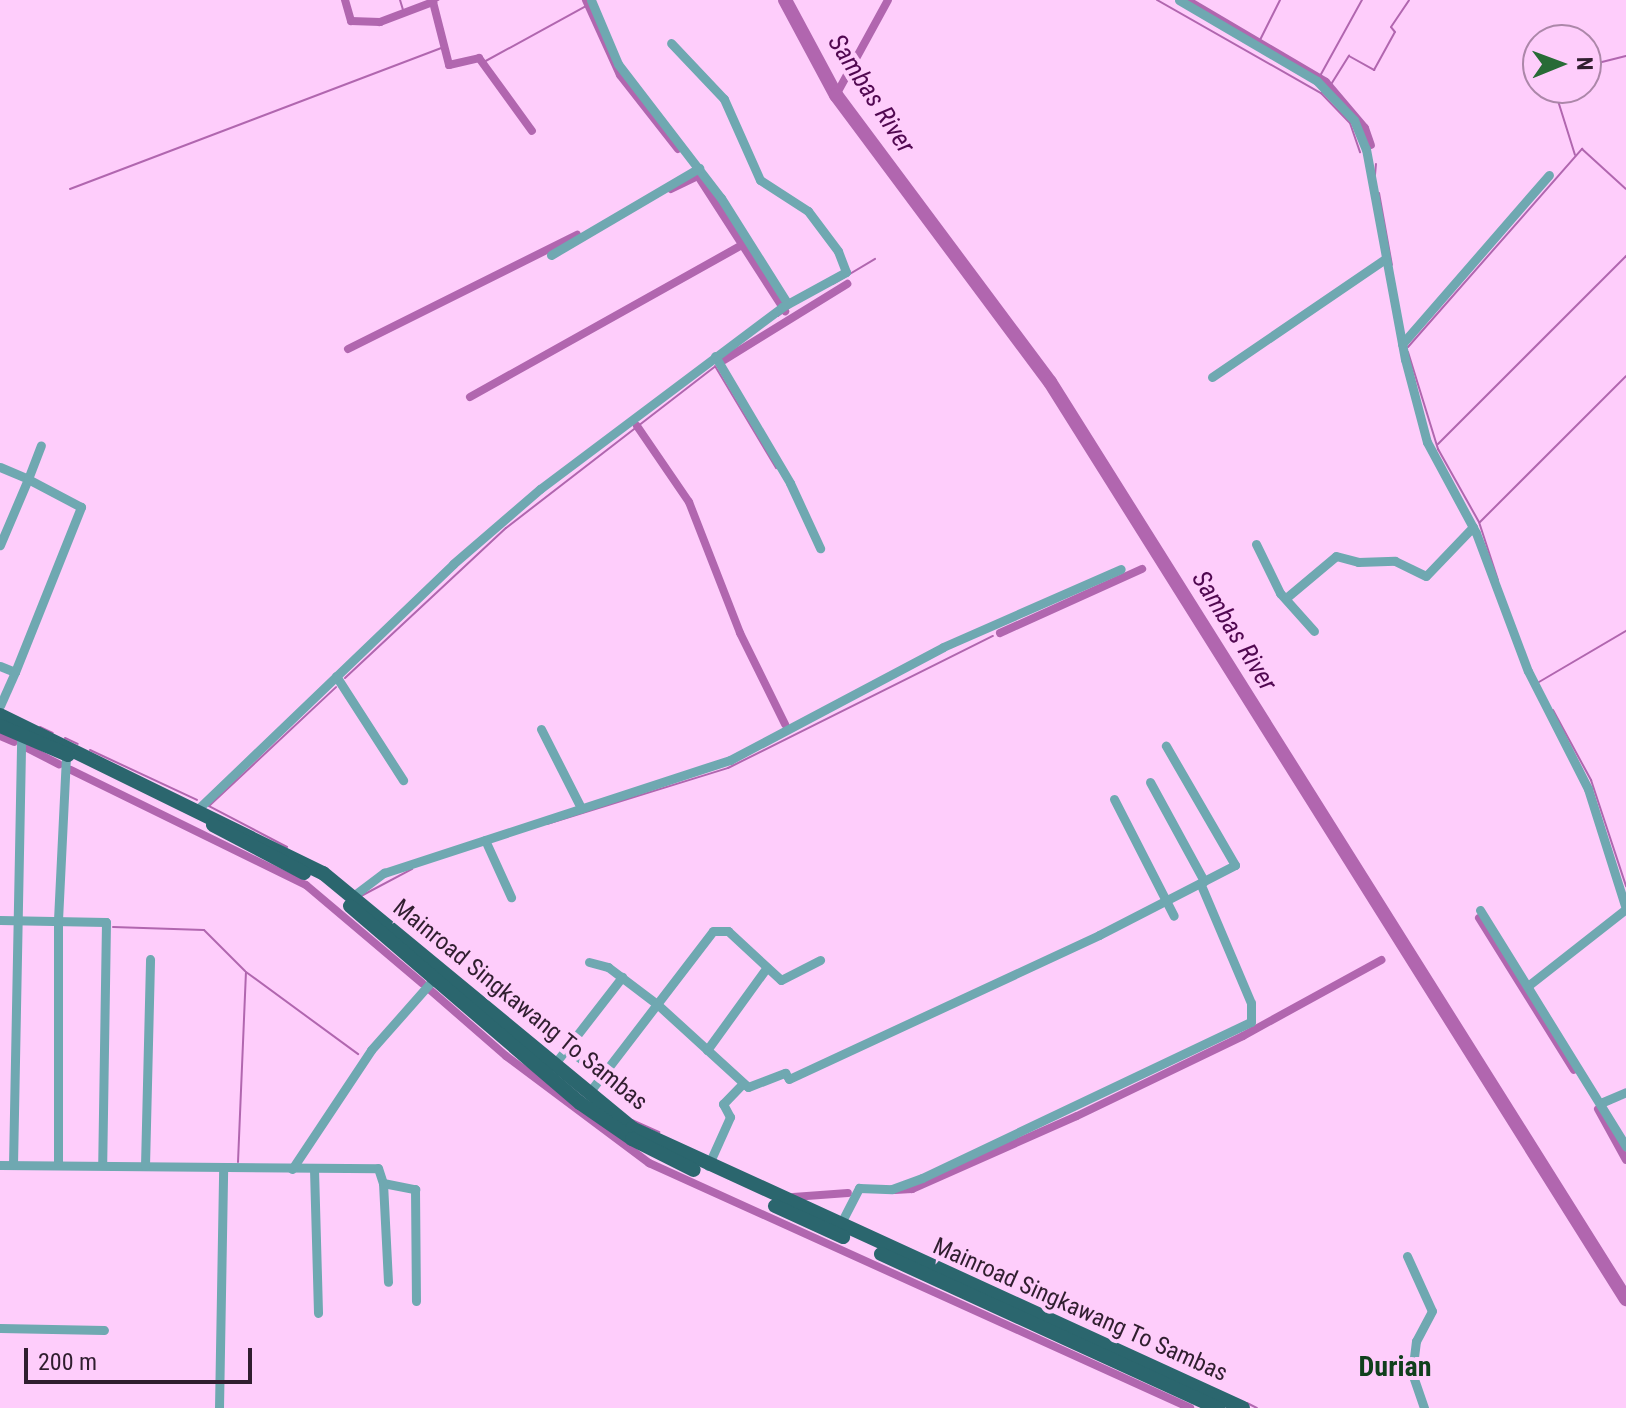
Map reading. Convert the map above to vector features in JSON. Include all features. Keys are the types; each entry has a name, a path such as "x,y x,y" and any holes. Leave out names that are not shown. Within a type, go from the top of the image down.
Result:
{"highway":[{"name":"Mainroad Singkawang To Sambas","path":"0,715 199,808 323,884 433,980 470,1003 632,1128 803,1213 1218,1408"},
{"name":"Mainroad Singkawang To Sambas","path":"0,726 312,866 353,896 470,1003 621,1133 803,1213 840,1225 1243,1408"}],"street":[{"path":"591,0 615,59 699,168 787,303"},
{"path":"1179,0 1317,81 1348,110 1366,149 1402,344 1427,442 1473,527 1531,679 1588,789 1626,909 1529,985"},
{"path":"199,808 336,676 540,489 787,303 844,274 845,265 803,205 760,180 724,99 671,43"},
{"path":"551,255 699,168"},
{"path":"1402,344 1549,175"},
{"path":"1212,377 1385,259"},
{"path":"715,356 790,483 820,548"},
{"path":"0,545 41,445"},
{"path":"0,467 78,501 81,507 0,705"},
{"path":"1286,598 1336,556 1358,562 1395,561 1426,576 1473,527"},
{"path":"1256,544 1286,598 1314,631"},
{"path":"353,896 384,873 730,760 943,647 1121,569"},
{"path":"0,666 15,672"},
{"path":"336,676 403,780"},
{"path":"541,729 566,786 581,808"},
{"path":"13,1165 13,920 21,734"},
{"path":"589,962 622,977 657,1004 743,1083 757,1088 785,1073 789,1079 1235,865 1166,746"},
{"path":"58,1164 58,920 66,754"},
{"path":"840,1225 859,1188 892,1189 935,1173 1251,1022 1251,1003 1202,882 1150,782"},
{"path":"1114,799 1174,916"},
{"path":"485,840 511,897"},
{"path":"1480,910 1623,1133 1626,1146"},
{"path":"0,920 106,922 102,1165"},
{"path":"588,1094 717,929 728,931 783,980 820,960"},
{"path":"145,1166 150,959"},
{"path":"707,1050 767,967"},
{"path":"553,1066 622,977"},
{"path":"292,1169 371,1050 433,980"},
{"path":"566,1048 601,1074"},
{"path":"708,1166 730,1117 723,1104 743,1083"},
{"path":"1603,1102 1626,1092"},
{"path":"0,1165 378,1168 383,1183 388,1282"},
{"path":"219,1408 223,1168"},
{"path":"314,1169 318,1313"},
{"path":"383,1183 415,1187 416,1301"},
{"path":"1407,1256 1432,1311 1416,1341 1412,1373 1424,1408"},
{"path":"0,1328 104,1330"}],"waterway":[{"path":"345,0 351,21 380,22 433,2 449,65 479,58 532,131"},
{"path":"400,0 404,13"},
{"path":"430,3 438,0"},
{"path":"586,0 620,75 678,149"},
{"name":"Sambas River","path":"785,0 836,95 1050,382 1626,1299"},
{"path":"836,95 888,0"},
{"path":"1157,0 1321,93 1350,123 1360,152"},
{"path":"1187,0 1326,82 1365,128 1371,145"},
{"path":"1260,40 1280,0"},
{"path":"1320,76 1362,0"},
{"path":"1330,86 1349,56 1374,70 1395,32 1391,27 1409,0"},
{"path":"482,63 588,5"},
{"path":"70,189 444,47"},
{"path":"1602,62 1626,56"},
{"path":"1559,104 1575,155"},
{"path":"1408,347 1582,149 1626,189"},
{"path":"1375,175 1376,164"},
{"path":"671,189 698,176 785,311"},
{"path":"1379,193 1392,265"},
{"path":"348,349 577,235"},
{"path":"470,397 742,245"},
{"path":"1438,444 1626,256"},
{"path":"833,284 875,259"},
{"path":"724,360 847,284"},
{"path":"778,316 789,308"},
{"path":"1408,352 1438,449 1479,522 1498,580"},
{"path":"715,366 776,468"},
{"path":"345,678 506,528 714,367"},
{"path":"1480,522 1626,376"},
{"path":"637,426 689,502 740,633 785,724"},
{"path":"1000,633 1142,569"},
{"path":"1539,682 1626,631"},
{"path":"547,824 728,768 993,636"},
{"path":"287,847 209,806 336,687"},
{"path":"1553,710 1591,780 1626,886"},
{"path":"40,727 53,733"},
{"path":"0,736 14,742"},
{"path":"65,738 78,744"},
{"path":"27,748 59,764"},
{"path":"90,750 197,800"},
{"path":"71,770 306,885 422,983"},
{"path":"361,896 412,869"},
{"path":"1479,918 1574,1070"},
{"path":"113,927 204,930 245,971"},
{"path":"895,1190 912,1189 1077,1116 1243,1036 1381,960"},
{"path":"238,1162 246,972 358,1054"},
{"path":"429,989 506,1056 649,1163 1190,1408"},
{"path":"1598,1109 1626,1160"},
{"path":"632,1120 659,1132"},
{"path":"793,1197 848,1193"},
{"path":"1247,1403 1257,1408"}],"district":[{"name":"Durian","path":"1395,1367"}]}
